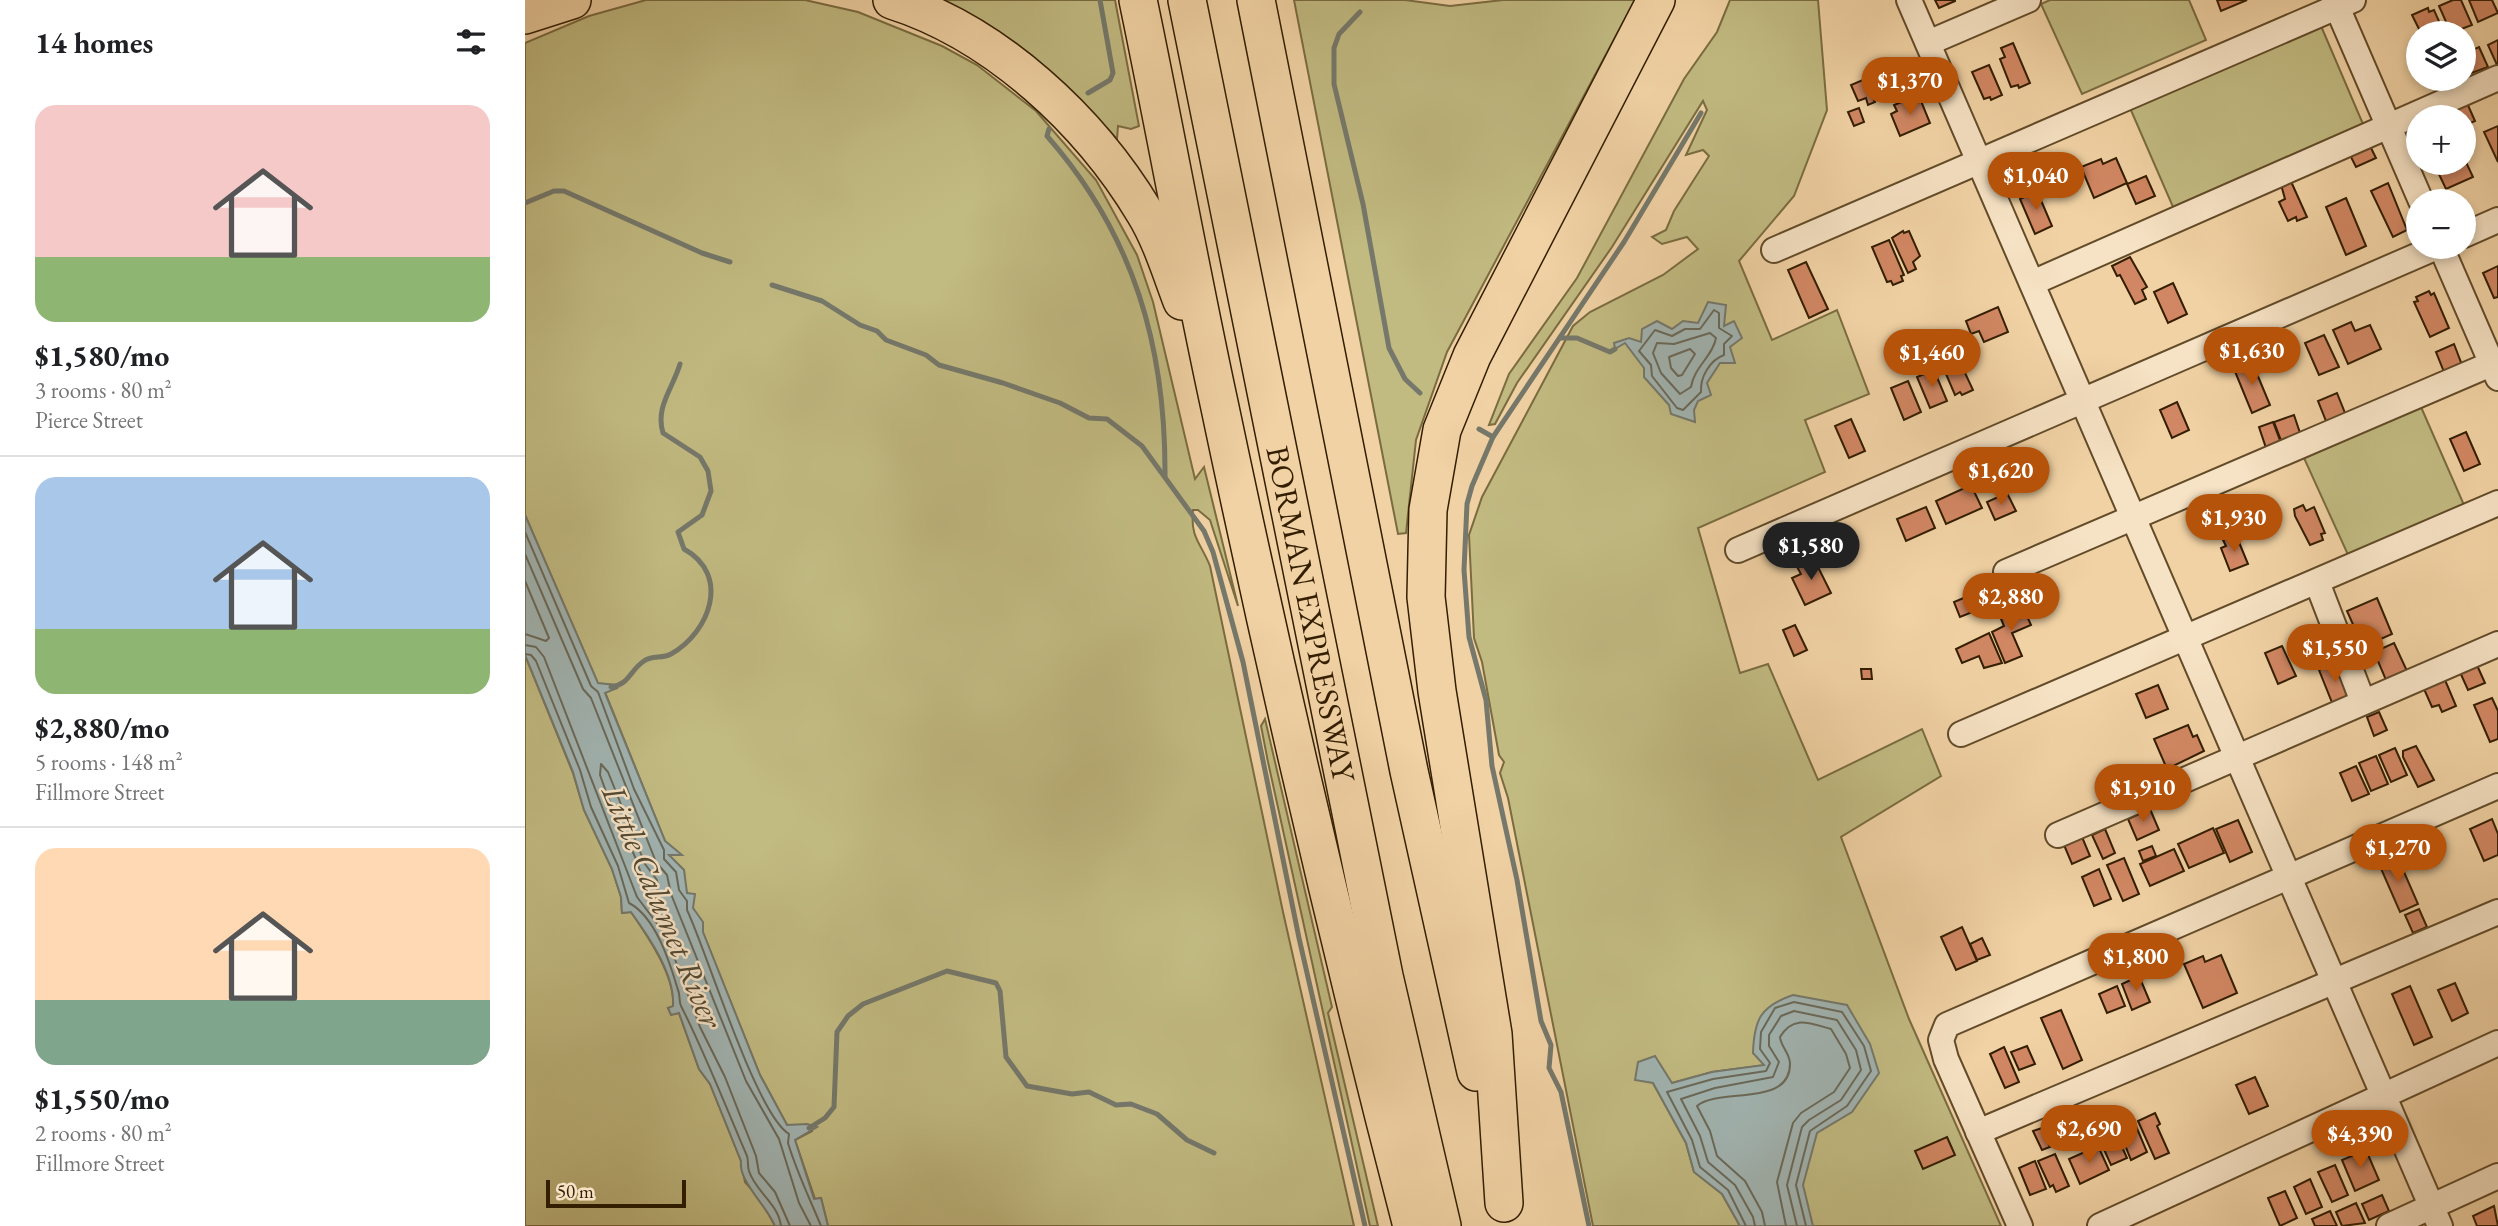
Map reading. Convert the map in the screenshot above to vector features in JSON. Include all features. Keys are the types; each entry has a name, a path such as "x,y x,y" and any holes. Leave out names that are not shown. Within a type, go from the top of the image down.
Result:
{"highway":[{"path":"525,15 572,0"},
{"path":"892,0 983,44 1046,91 1105,153 1146,214 1218,400"},
{"path":"1139,0 1218,400 1289,728 1360,1028 1412,1226"},
{"name":"BORMAN EXPRESSWAY","path":"1187,0 1384,976 1442,1226"},
{"path":"1256,0 1409,771 1507,1215"},
{"path":"1507,1215 1493,1034 1437,691 1426,597 1428,510 1443,430 1472,356 1656,0"}],"street":[{"path":"1909,0 2436,1216"},
{"path":"1928,43 2028,0"},
{"path":"1774,250 2341,2 2416,189"},
{"path":"2032,283 2498,79"},
{"path":"2476,230 2498,220"},
{"path":"1738,550 2411,259"},
{"path":"2005,572 2496,368 2445,259"},
{"path":"1961,734 2498,503"},
{"path":"2317,582 2363,702"},
{"path":"2058,835 2498,643"},
{"path":"2020,1226 1946,1059 1942,1032 1954,1020 2498,786"},
{"path":"1978,1132 2498,912"},
{"path":"2100,1226 2498,1043"},
{"path":"2389,1226 2436,1216 2498,1176"}],"shaded area":[{"path":"646,0 805,0 858,12 942,46 977,65 1036,111 1096,180 1137,255 1153,302 1195,479 1204,467 1238,606 1210,520 1198,510 1193,510 1193,527 1210,566 1283,912 1354,1226 828,1226 821,1198 815,1199 795,1140 812,1131 813,1125 787,1125 760,1075 685,888 684,870 668,855 681,855 665,841 605,692 617,688 616,685 598,684 525,515 525,43 589,16"},
{"path":"932,0 1115,0 1139,126 1131,129 1118,126 1117,139 1061,82 1031,57"},
{"path":"1294,0 1405,0 1450,6 1503,0 1635,0 1447,352 1416,440 1406,533 1398,534"},
{"path":"1730,0 1818,0 1827,110 1794,196 1739,261 1772,340 1837,310 1869,394 1805,420 1825,472 1698,528 1740,673 1768,664 1818,780 1922,729 1941,776 1841,837 1909,1019 2001,1226 1795,1226 1765,1065 1712,1072 1672,1083 1653,1083 1686,1143 1694,1172 1722,1194 1740,1226 1593,1226 1508,798 1500,773 1504,762 1499,755 1482,662 1474,638 1469,535 1482,497 1573,326 1590,312 1663,275 1698,249 1687,237 1662,244 1652,237 1666,230 1674,211 1709,156 1703,150 1686,155 1707,110 1703,101 1612,247 1517,383 1495,424 1489,425 1509,374 1577,278 1684,79 1717,32"},
{"path":"2050,0 2189,0 2206,40 2082,94 2041,4"},
{"path":"2321,26 2363,124 2173,207 2130,108"},
{"path":"2421,407 2464,505 2349,557 2304,458"},
{"path":"525,655 573,773 584,810 612,869 621,897 622,913 631,912 659,957 673,995 673,1007 668,1008 671,1014 679,1013 699,1069 710,1084 741,1161 745,1182 761,1200 775,1226 525,1226"},
{"path":"1265,719 1332,1007 1328,1013 1378,1226 1370,1226 1268,762 1261,726"}],"water":[{"path":"1708,302 1726,305 1724,326 1734,321 1742,338 1730,347 1735,363 1720,363 1707,383 1711,395 1698,401 1694,410 1695,422 1671,414 1669,405 1644,377 1644,368 1625,343 1615,349 1614,343 1629,338 1641,342 1642,329 1657,321 1672,329 1683,321 1698,323"},
{"name":"Little Calumet River","path":"525,515 598,683 616,685 617,688 605,693 665,841 682,855 669,855 684,870 687,893 695,894 693,908 703,922 703,932 760,1075 787,1125 807,1124 817,1127 795,1140 814,1199 821,1198 828,1226 775,1226 748,1185 741,1169 741,1161 710,1084 699,1069 679,1013 671,1015 668,1008 673,1006 673,994 659,956 631,912 622,913 621,897 612,869 584,810 573,772 525,655"},
{"path":"1793,995 1847,1005 1870,1044 1879,1073 1852,1112 1817,1133 1803,1185 1813,1226 1740,1226 1722,1194 1694,1172 1686,1143 1653,1083 1635,1080 1638,1062 1655,1056 1672,1083 1712,1072 1764,1065 1753,1053 1755,1031 1761,1015 1773,1004"}],"building":[{"path":"1935,0 1955,0 1955,1 1939,8"},
{"path":"2217,0 2247,0 2221,11"},
{"path":"2453,0 2461,0 2470,21 2446,21 2439,6"},
{"path":"2469,0 2492,0 2498,13 2478,22"},
{"path":"2428,8 2429,12 2434,10 2439,21 2415,21 2412,15"},
{"path":"2498,40 2498,64 2497,65 2488,45"},
{"path":"2013,43 2030,83 2019,88 2018,85 2011,87 2000,59 2005,57 2001,48"},
{"path":"2479,47 2488,67 2476,71 2476,48"},
{"path":"1989,65 2002,95 1991,100 1990,97 1984,99 1972,72"},
{"path":"1877,74 1884,90 1872,95 1875,102 1868,105 1866,98 1858,101 1851,85"},
{"path":"1904,101 1907,107 1921,101 1930,123 1900,136 1891,114 1897,111 1894,105"},
{"path":"1859,108 1864,122 1854,126 1848,112"},
{"path":"2498,126 2498,162 2484,132"},
{"path":"2370,146 2376,158 2356,167 2350,155"},
{"path":"2116,158 2127,183 2094,198 2081,167 2101,159 2103,164"},
{"path":"2439,175 2472,175 2473,177 2446,189"},
{"path":"2146,176 2155,196 2136,204 2127,184"},
{"path":"2289,177 2307,217 2297,221 2296,217 2288,221 2279,202 2285,199 2280,181"},
{"path":"2388,183 2406,230 2393,237 2371,191"},
{"path":"2037,191 2052,226 2035,234 2020,199"},
{"path":"2346,198 2366,246 2346,255 2326,207"},
{"path":"1903,231 1909,231 1920,256 1913,262 1916,269 1908,273 1892,238"},
{"path":"1889,240 1904,275 1901,276 1903,281 1893,285 1891,281 1887,282 1872,247"},
{"path":"2130,257 2147,287 2142,290 2146,299 2135,304 2120,275 2117,276 2112,266"},
{"path":"1806,262 1828,309 1809,318 1788,270"},
{"path":"2498,266 2498,297 2494,298 2483,273"},
{"path":"2173,283 2187,314 2168,323 2154,292"},
{"path":"2429,291 2431,295 2434,293 2449,328 2430,337 2414,302 2418,301 2416,297"},
{"path":"1998,307 2008,332 1984,342 1979,331 1971,334 1966,321"},
{"path":"2351,322 2355,331 2370,325 2381,349 2348,364 2333,330"},
{"path":"2324,335 2339,367 2319,375 2305,343"},
{"path":"1943,344 1949,359 1940,363 1933,348"},
{"path":"2454,344 2462,365 2444,372 2436,352"},
{"path":"1959,360 1973,390 1955,395 1943,367"},
{"path":"2252,362 2270,405 2252,413 2234,369"},
{"path":"1934,370 1947,401 1930,408 1917,377"},
{"path":"1908,381 1921,412 1904,420 1891,388"},
{"path":"2337,393 2347,418 2328,426 2318,401"},
{"path":"2177,402 2189,430 2172,438 2160,410"},
{"path":"2294,415 2301,436 2282,443 2274,422"},
{"path":"1851,419 1865,451 1849,458 1835,426"},
{"path":"2273,422 2281,443 2266,448 2259,427"},
{"path":"2466,432 2480,464 2464,471 2450,439"},
{"path":"1971,485 1982,508 1946,524 1936,501"},
{"path":"2007,493 2016,511 1995,520 1987,502"},
{"path":"2303,505 2306,511 2314,507 2325,533 2321,534 2323,540 2310,545 2295,516 2294,509"},
{"path":"1926,507 1935,528 1906,541 1897,519"},
{"path":"2236,535 2248,564 2230,571 2221,548 2226,546 2223,540"},
{"path":"1813,557 1831,593 1805,605 1792,578 1801,574 1796,565"},
{"path":"1973,594 1980,609 1960,617 1954,602"},
{"path":"2377,598 2392,634 2363,647 2347,611"},
{"path":"2022,605 2031,625 2012,633 2022,656 2005,663 1992,632 2004,626 1999,614"},
{"path":"1795,625 1807,650 1794,656 1783,630"},
{"path":"1989,633 2002,663 1984,668 1979,656 1962,663 1956,649"},
{"path":"2394,643 2407,671 2386,680 2374,652"},
{"path":"2282,646 2296,676 2278,684 2265,653"},
{"path":"2337,662 2352,697 2333,705 2319,670"},
{"path":"2476,663 2485,683 2468,690 2459,670"},
{"path":"1861,669 1871,669 1872,679 1862,679"},
{"path":"2445,680 2456,706 2442,712 2439,705 2432,707 2424,689"},
{"path":"2158,685 2168,709 2146,718 2136,694"},
{"path":"2492,698 2498,711 2498,739 2490,742 2474,705"},
{"path":"2379,712 2387,730 2374,736 2367,717"},
{"path":"2188,725 2193,737 2197,735 2204,751 2167,769 2154,739"},
{"path":"2416,746 2434,780 2418,787 2403,757 2403,751"},
{"path":"2395,748 2407,775 2391,782 2379,755"},
{"path":"2376,756 2388,784 2371,791 2359,763"},
{"path":"2356,766 2369,794 2352,801 2340,773"},
{"path":"2150,809 2159,830 2137,840 2128,819"},
{"path":"2492,819 2498,834 2498,855 2484,861 2470,829"},
{"path":"2238,820 2252,852 2230,862 2216,829"},
{"path":"2213,828 2224,853 2189,868 2178,844"},
{"path":"2105,829 2115,853 2103,859 2092,835"},
{"path":"2082,837 2090,856 2072,864 2064,845"},
{"path":"2152,846 2156,856 2143,861 2139,851"},
{"path":"2174,849 2184,871 2150,886 2140,864"},
{"path":"2397,856 2418,904 2400,912 2379,864"},
{"path":"2124,858 2139,894 2123,901 2107,865"},
{"path":"2099,869 2111,899 2094,906 2082,877"},
{"path":"2419,909 2427,927 2413,933 2405,915"},
{"path":"1962,927 1977,961 1956,970 1941,937"},
{"path":"1982,938 1990,955 1977,960 1970,944"},
{"path":"2221,955 2237,993 2203,1008 2184,964 2203,956 2205,962"},
{"path":"2139,976 2150,1002 2132,1010 2122,984"},
{"path":"2455,983 2468,1013 2452,1021 2438,990"},
{"path":"2117,986 2125,1006 2107,1013 2099,994"},
{"path":"2410,986 2432,1037 2414,1045 2392,994"},
{"path":"2061,1010 2082,1060 2063,1069 2041,1018"},
{"path":"2027,1046 2035,1064 2019,1070 2011,1052"},
{"path":"2004,1047 2019,1082 2005,1088 1990,1054"},
{"path":"2255,1077 2268,1106 2249,1114 2236,1085"},
{"path":"2155,1113 2160,1124 2157,1126 2169,1153 2155,1159 2138,1121"},
{"path":"2133,1119 2147,1152 2131,1160 2117,1125"},
{"path":"2113,1127 2127,1158 2111,1165 2097,1134"},
{"path":"2042,1128 2050,1147 2042,1150 2033,1131"},
{"path":"1947,1137 1955,1155 1923,1169 1915,1151"},
{"path":"2098,1146 2109,1170 2080,1184 2069,1159"},
{"path":"2366,1150 2379,1180 2355,1191 2342,1160"},
{"path":"2055,1154 2069,1186 2056,1192 2053,1185 2050,1187 2038,1161"},
{"path":"2035,1161 2046,1189 2030,1195 2019,1168"},
{"path":"2335,1165 2348,1195 2332,1202 2318,1172"},
{"path":"2310,1179 2322,1207 2306,1214 2294,1187"},
{"path":"2285,1191 2297,1218 2280,1226 2268,1198"},
{"path":"2382,1195 2389,1211 2369,1220 2362,1204"},
{"path":"2356,1203 2365,1223 2342,1226 2336,1212"},
{"path":"2494,1206 2498,1226 2477,1226 2473,1216"},
{"path":"2330,1211 2337,1226 2315,1226 2312,1219"}],"waterway":[{"path":"1088,93 1110,80 1113,73 1100,0"},
{"path":"1360,12 1339,34 1334,48 1334,84 1363,204 1389,348 1405,379 1420,393"},
{"path":"1589,1226 1561,1092 1549,1068 1551,1045 1541,1021 1517,880 1492,766 1486,700 1469,637 1464,570 1467,504 1493,437 1624,242 1701,113"},
{"path":"1049,129 1047,136 1077,174 1102,213 1123,253 1139,295 1151,338 1159,383 1165,477"},
{"path":"525,203 554,191 564,191 702,253 730,262"},
{"path":"772,285 822,301 860,325 877,331 886,340 926,355 939,365 1060,403 1089,418 1107,419 1142,446 1204,531 1213,552 1243,662 1299,938 1365,1226"},
{"path":"1560,338 1577,338 1610,352 1615,349"},
{"path":"611,687 626,680 647,659 671,654 685,644 705,618 710,603 711,588 707,573 699,560 684,549 678,532 702,515 711,491 708,471 700,457 663,433 661,424 663,406 680,364"},
{"path":"1479,429 1493,437"},
{"path":"809,1128 825,1118 834,1107 837,1032 848,1016 863,1004 947,971 996,983 1000,991 1006,1057 1027,1086 1072,1094 1089,1092 1116,1105 1131,1104 1157,1114 1187,1140 1214,1153"}]}
